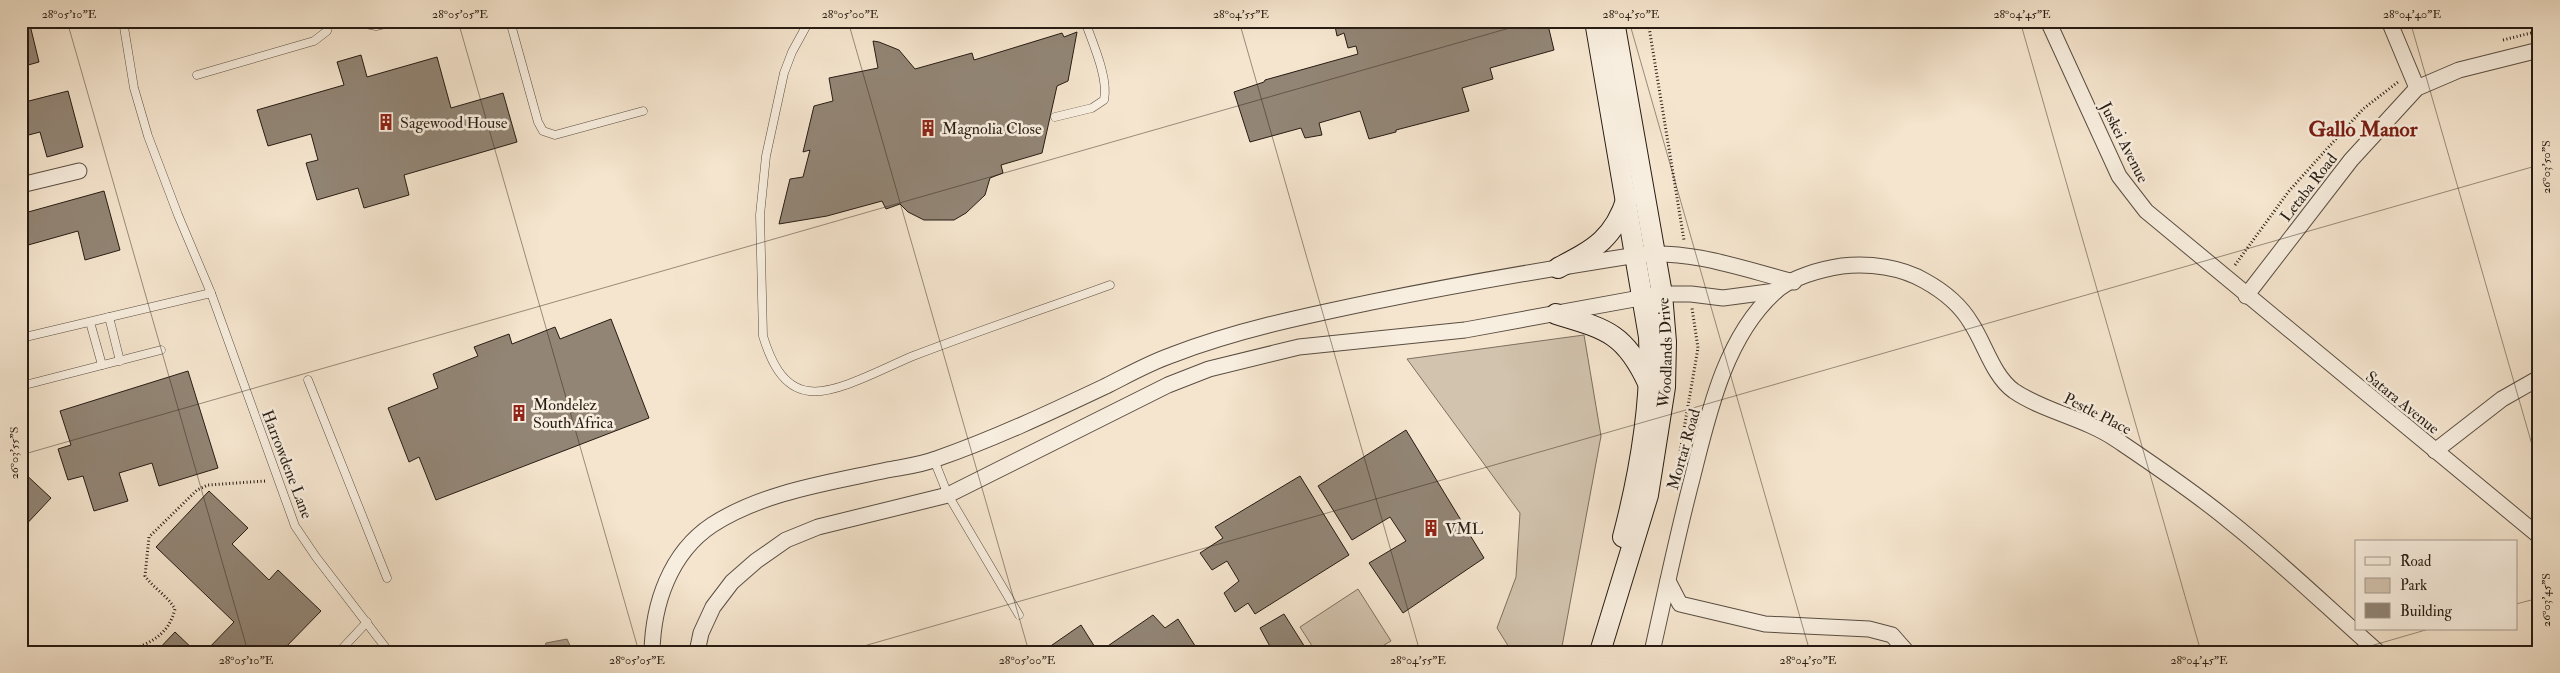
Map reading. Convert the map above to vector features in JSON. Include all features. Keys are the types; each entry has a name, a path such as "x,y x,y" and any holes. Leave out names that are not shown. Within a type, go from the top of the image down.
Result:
{"main road":[{"name":"Woodlands Drive","path":"1595,21 1627,197 1646,254"},
{"name":"Woodlands Drive","path":"1600,652 1648,495 1665,387 1666,342 1653,295 1646,254 1614,21"},
{"path":"1558,268 1595,249 1606,238 1616,226 1627,197"},
{"name":"Woodlands Drive","path":"1600,652 1604,616 1626,529 1644,430 1650,387 1650,337 1653,295"},
{"path":"1556,314 1606,331 1618,338 1636,358 1650,387"}],"street":[{"name":"Juskei Avenue","path":"2048,21 2119,176 2132,195 2146,211 2246,296"},
{"path":"2389,21 2417,88"},
{"name":"Letaba Road","path":"2246,296 2351,160 2417,88 2459,70 2539,50"},
{"path":"21,185 79,172"},
{"path":"652,652 652,634 658,599 669,575 687,548 710,527 744,506 792,492 934,460 1051,411 1171,355 1249,330 1460,284 1646,254 1686,255 1794,282"},
{"name":"Pestle Place","path":"1794,282 1833,268 1868,265 1894,269 1924,280 1950,299 1970,321 2000,375 2012,389 2042,406 2086,423 2114,438 2228,519 2378,652"},
{"name":"Mortar Road","path":"1652,652 1701,443 1723,373 1745,328 1776,291 1794,282"},
{"path":"697,652 701,633 713,607 732,582 756,561 786,540 818,527 948,495 1168,384 1209,369 1299,347 1465,330 1653,295 1691,294 1724,298 1776,291"},
{"name":"Satara Avenue","path":"2246,296 2539,536"},
{"path":"2435,451 2502,399 2539,378"},
{"path":"1668,581 1680,604 1765,624 1869,629 1892,635 1907,652"}],"lane":[{"path":"197,75 314,41 327,31 330,21 344,21"},
{"path":"352,21 376,26 398,21"},
{"path":"510,21 538,122 543,131 555,135 643,111"},
{"path":"809,21 792,52 784,73 766,156 760,215 763,336 768,354 780,374 807,391 828,391 914,356 1110,285"},
{"path":"1055,118 1092,108 1104,100 1106,94 1099,59 1085,21"},
{"name":"Harrowdene Lane","path":"126,24 134,88 148,136 178,215 211,293 295,526 316,557 389,652"},
{"path":"21,338 211,293"},
{"path":"109,317 120,360"},
{"path":"90,322 102,365"},
{"path":"21,386 161,350"},
{"path":"308,380 387,578"},
{"path":"934,460 948,495 1019,616"},
{"path":"339,652 367,622"}],"path":[{"path":"127,652 153,641 171,623 175,609 168,598 153,587 144,576 149,537 197,490 208,485 278,480"}],"green space":[{"path":"1584,335 1601,436 1561,652 1512,652 1497,628 1516,577 1520,513 1407,359"},
{"path":"1358,589 1391,641 1372,652 1316,652 1300,627"}],"shaded area":[{"path":"567,639 573,652 543,652 546,643"}],"building":[{"path":"21,21 29,21 39,62 21,67"},
{"path":"1334,21 1547,21 1554,50 1490,68 1493,79 1462,88 1469,111 1369,139 1360,111 1319,123 1322,135 1305,138 1301,128 1250,142 1234,92 1264,82 1265,80 1358,54 1356,46 1348,48 1344,33 1337,36"},
{"name":"Magnolia Close","path":"1077,32 1068,81 1057,86 1042,153 1001,165 1003,173 990,178 985,195 966,213 954,220 924,220 908,212 900,204 886,209 882,201 827,216 779,224 790,179 803,177 810,150 803,152 814,106 833,101 829,78 878,68 873,41 899,50 915,69 972,53 974,60 1062,33 1064,37"},
{"name":"Sagewood House","path":"361,55 367,77 437,57 451,108 503,93 517,142 404,175 409,195 364,208 358,188 317,200 306,163 318,160 311,134 268,146 257,110 344,85 337,62"},
{"path":"68,91 83,147 47,157 40,132 21,137 21,103"},
{"path":"104,191 120,250 85,260 78,231 21,247 21,214"},
{"name":"Mondelez South Africa","path":"611,319 649,418 436,500 419,457 409,462 388,408 438,388 433,374 478,356 474,347 509,334 512,344 555,327 560,339"},
{"path":"188,371 218,468 159,486 152,463 119,473 128,501 94,511 83,476 68,480 58,449 71,445 60,411"},
{"name":"VML","path":"1406,430 1484,558 1403,613 1369,563 1406,541 1390,517 1352,540 1318,486"},
{"path":"21,470 51,498 21,530"},
{"path":"1300,476 1349,555 1255,614 1248,603 1235,612 1224,593 1239,581 1227,561 1212,570 1200,553 1223,538 1215,527"},
{"path":"209,491 248,528 232,544 269,580 278,570 321,611 281,652 205,652 234,622 156,547"},
{"path":"1284,614 1308,652 1273,652 1260,628"},
{"path":"1153,615 1165,628 1178,619 1199,652 1099,652"},
{"path":"1081,625 1098,652 1042,652"},
{"path":"175,632 196,652 156,652"}],"place":[{"name":"Sagewood House","path":"386,122"},
{"name":"Magnolia Close","path":"928,128"},
{"name":"Mondelez South Africa","path":"519,413"},
{"name":"VML","path":"1431,528"}],"district":[{"name":"Gallo Manor","path":"2363,129"}]}
